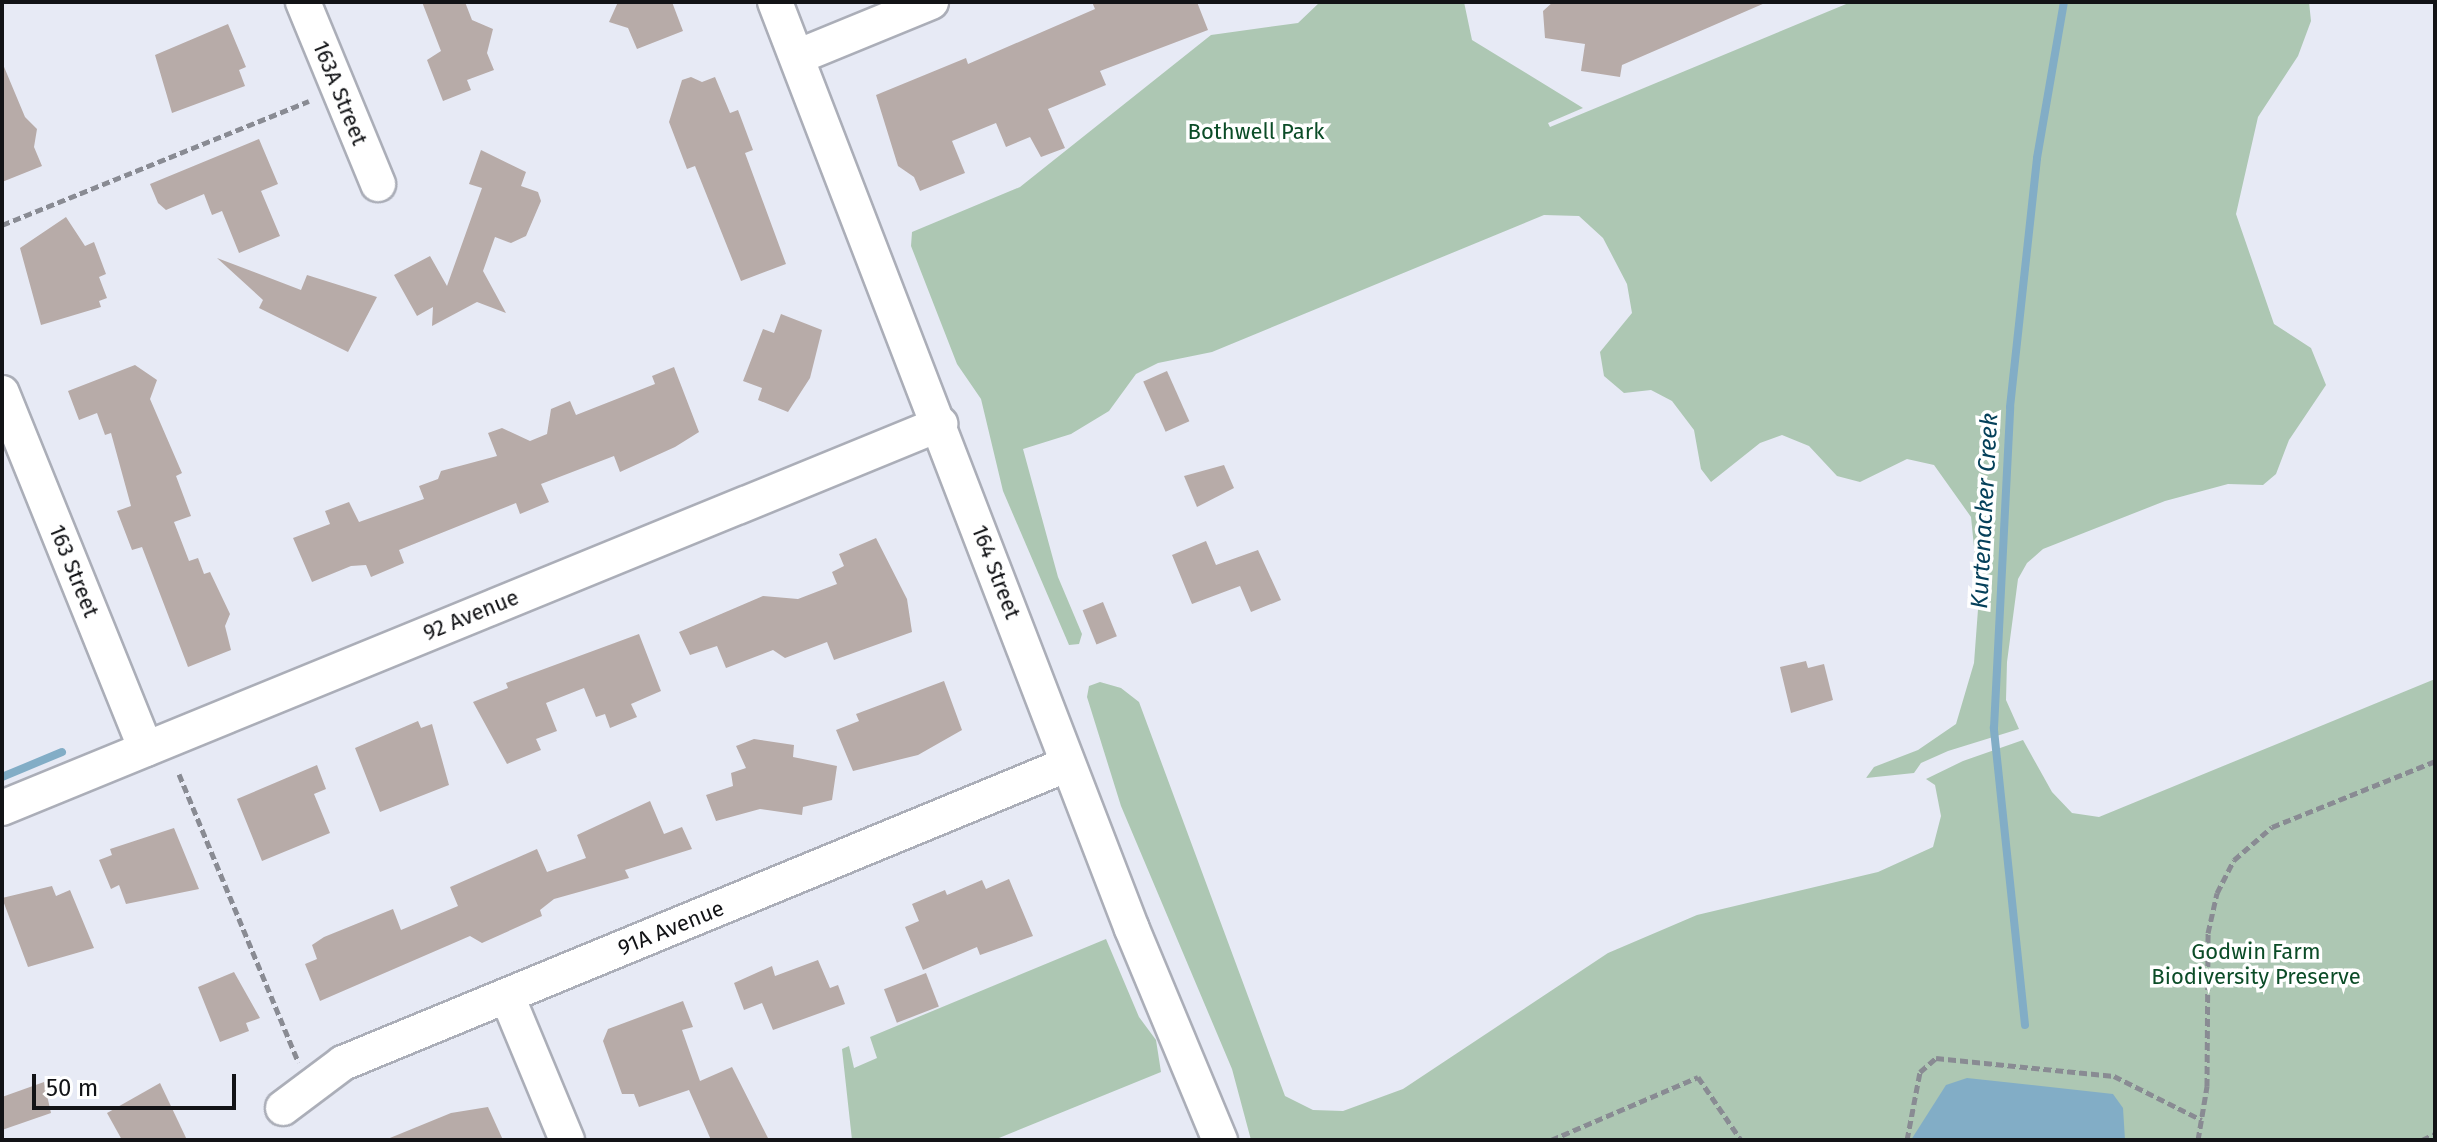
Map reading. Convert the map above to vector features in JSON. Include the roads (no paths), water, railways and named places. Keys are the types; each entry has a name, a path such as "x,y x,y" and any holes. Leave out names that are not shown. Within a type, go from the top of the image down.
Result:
{"street":[{"name":"163A Street","path":"303,2 378,184"},
{"name":"164 Street","path":"775,2 940,424 1068,764 1220,1140"},
{"path":"797,57 931,2"},
{"name":"163 Street","path":"2,393 146,749"},
{"name":"92 Avenue","path":"2,808 940,424"},
{"name":"91A Avenue","path":"283,1108 343,1063 1068,764"},
{"path":"507,996 567,1140"}],"water":[{"path":"1967,1078 2113,1094 2123,1108 2125,1140 1911,1140 1946,1085"}],"waterway":[{"name":"Kurtenacker Creek","path":"2025,1025 1994,728 2010,407 2037,158 2064,2"},
{"path":"2,777 62,752"}],"park label":[{"name":"Bothwell Park","path":"1256,132"},
{"name":"Godwin Farm Biodiversity Preserve","path":"2256,964"}]}
